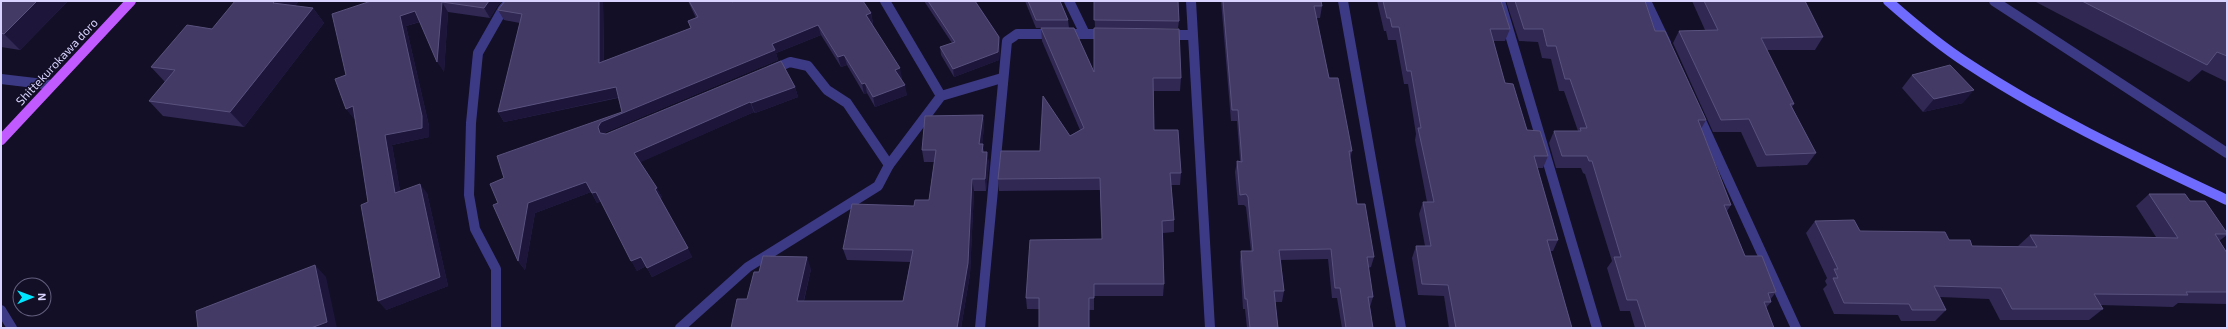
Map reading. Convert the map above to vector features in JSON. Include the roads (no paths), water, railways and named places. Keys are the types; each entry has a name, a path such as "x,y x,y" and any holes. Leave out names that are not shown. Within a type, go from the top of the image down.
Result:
{"main road":[{"name":"Shittekurokawa doro","path":"1,140 131,1"}],"street":[{"path":"496,328 496,269 475,229 469,195 471,123 478,53 503,9 510,1"},
{"path":"885,1 941,96"},
{"path":"1069,1 1085,34"},
{"path":"1191,1 1210,328"},
{"path":"1343,1 1401,328"},
{"path":"1500,1 1597,328"},
{"path":"1646,1 1670,52"},
{"path":"1888,1 1934,40 1978,72 2076,127 2227,200"},
{"path":"1994,1 2227,152"},
{"path":"980,328 1002,78 1007,41 1016,34 1116,34"},
{"path":"1154,35 1192,35"},
{"path":"761,74 790,62 808,66 827,90 847,103 889,165"},
{"path":"680,328 716,298 748,267 878,186 889,165 941,96 1002,78"},
{"path":"1,79 52,85"},
{"path":"1693,103 1796,328"},
{"path":"1,310 12,328"}]}
